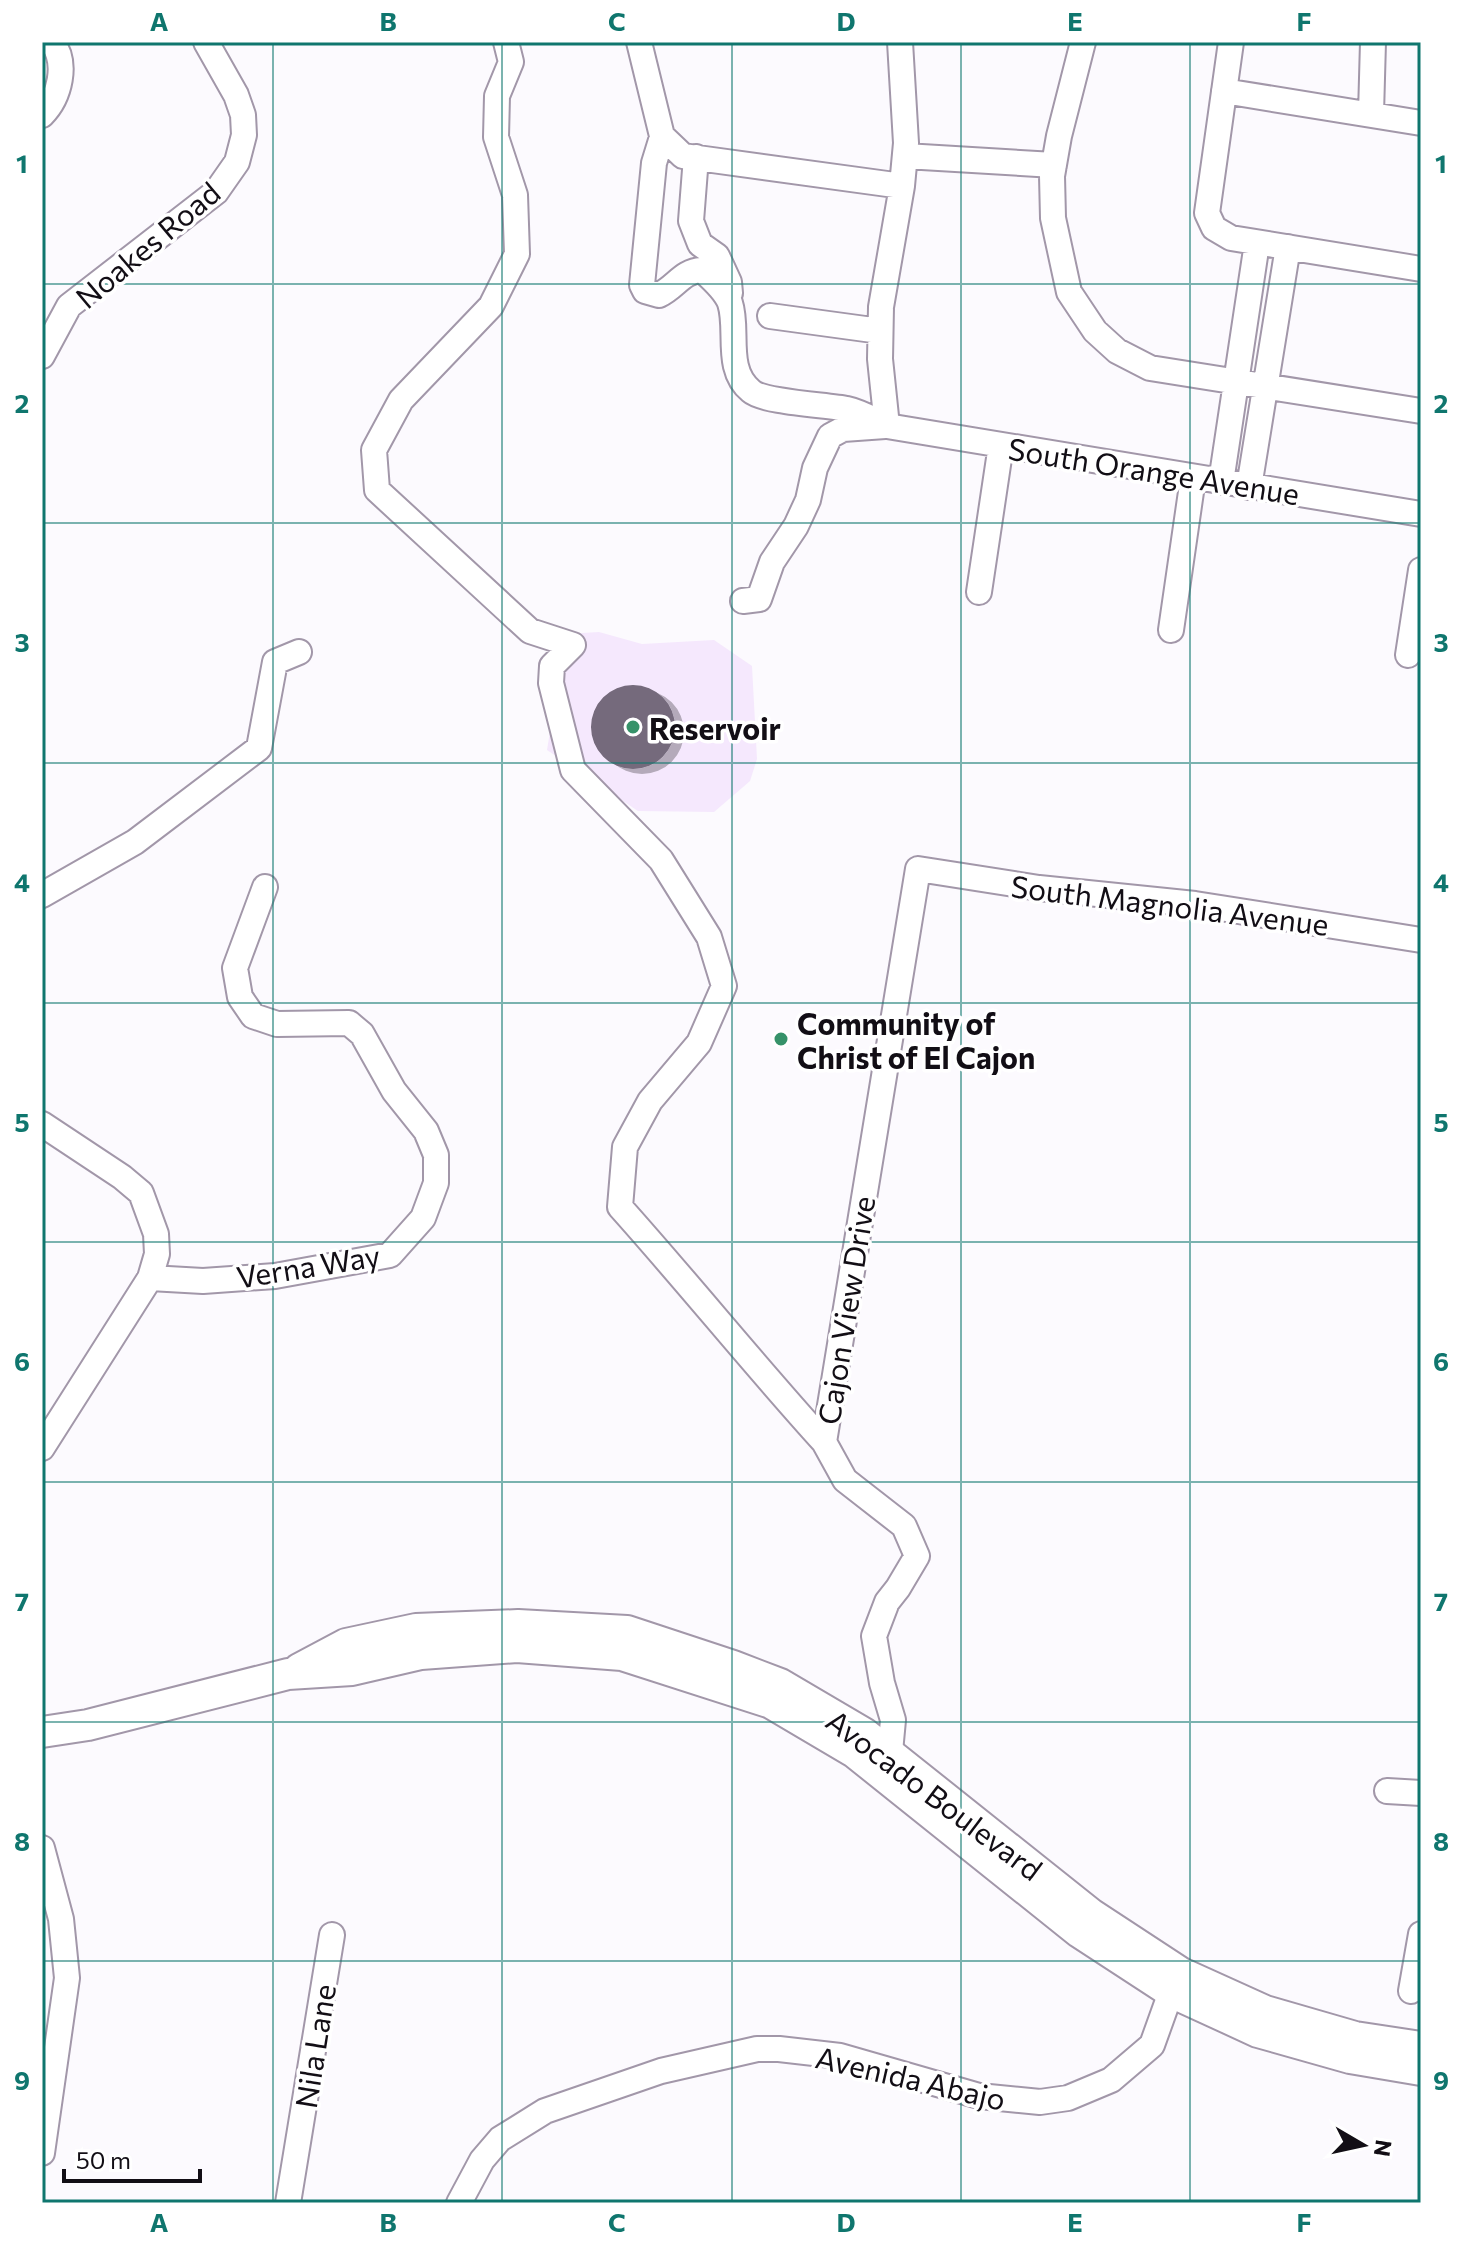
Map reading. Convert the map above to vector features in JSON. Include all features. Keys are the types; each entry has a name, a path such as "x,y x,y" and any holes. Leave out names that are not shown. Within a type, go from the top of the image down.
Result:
{"main road":[{"name":"Avocado Boulevard","path":"288,1674 346,1644 416,1629 518,1625 627,1631 780,1684 865,1734 1091,1914 1181,1973 1265,2011 1355,2037 1421,2047"},
{"name":"Avocado Boulevard","path":"42,1732 88,1725 288,1674 352,1670 435,1653 517,1647 622,1655 771,1703 854,1752 1079,1932 1171,1992 1258,2032 1350,2058 1421,2070"}],"street":[{"path":"42,115 60,85 59,52 52,42"},
{"name":"Noakes Road","path":"42,356 69,306 216,192 237,162 244,135 243,115 236,95 206,42"},
{"path":"506,42 511,62 497,96 496,137 515,195 517,254 491,306 401,400 374,450 377,490 530,631 573,645 552,666 551,683 573,770 661,860 709,937 724,986 699,1043 650,1101 625,1147 620,1207 824,1442"},
{"path":"639,42 662,137 654,163 642,285 645,291 659,295 681,277 702,270 714,280 730,304"},
{"path":"887,426 880,331 881,307 905,156 900,42"},
{"path":"1083,42 1054,165 1053,218 1069,292 1095,331 1117,351 1150,368 1421,411"},
{"path":"1231,42 1207,213 1214,228 1231,238 1421,269"},
{"path":"1371,114 1373,42"},
{"path":"1224,91 1421,123"},
{"path":"662,137 683,156 902,186"},
{"path":"905,156 1054,165"},
{"path":"696,157 691,221 700,244 717,256 729,282 733,350 739,375 751,392 852,410 887,426"},
{"path":"1221,482 1257,243"},
{"path":"1249,487 1288,247"},
{"path":"770,316 880,331"},
{"path":"743,601 759,599 772,562 796,526 808,500 815,468 830,436 843,429 887,426"},
{"name":"South Orange Avenue","path":"887,426 1421,514"},
{"path":"979,592 1001,445"},
{"path":"1171,630 1193,478"},
{"path":"1408,655 1421,570"},
{"path":"42,895 135,842 259,748 275,662 299,652"},
{"name":"Cajon View Drive","path":"890,1752 893,1720 882,1683 874,1636 887,1602 917,1556 904,1526 845,1480 824,1442 918,869"},
{"name":"South Magnolia Avenue","path":"918,869 1039,888 1209,906 1421,940"},
{"name":"Verna Way","path":"150,1278 203,1281 275,1276 390,1255 423,1218 436,1183 436,1155 426,1131 394,1091 362,1034 349,1023 277,1024 253,1016 240,997 235,968 265,887"},
{"path":"42,1124 141,1193 156,1234 157,1254 150,1278 42,1448"},
{"path":"1387,1791 1421,1793"},
{"path":"42,1848 61,1919 67,1978 42,2153"},
{"path":"1411,1991 1421,1934"},
{"name":"Nila Lane","path":"288,2203 332,1935"},
{"path":"42,1974 67,1978"},
{"name":"Avenida Abajo","path":"459,2203 482,2160 500,2139 545,2111 661,2071 757,2049 840,2056 979,2096 1017,2101 1068,2098 1111,2080 1152,2045 1171,1992"}],"shaded area":[{"path":"599,632 642,644 714,640 752,666 757,759 750,781 714,812 638,811 547,750 566,634"}],"building":[{"name":"Reservoir","path":"625,685 641,685 657,692 668,703 675,727 672,743 663,757 641,769 625,769 609,762 598,751 591,735 591,719 598,703 609,692"}],"place":[{"name":"Reservoir","path":"633,727"},
{"name":"Community of Christ of El Cajon","path":"781,1039"}]}
